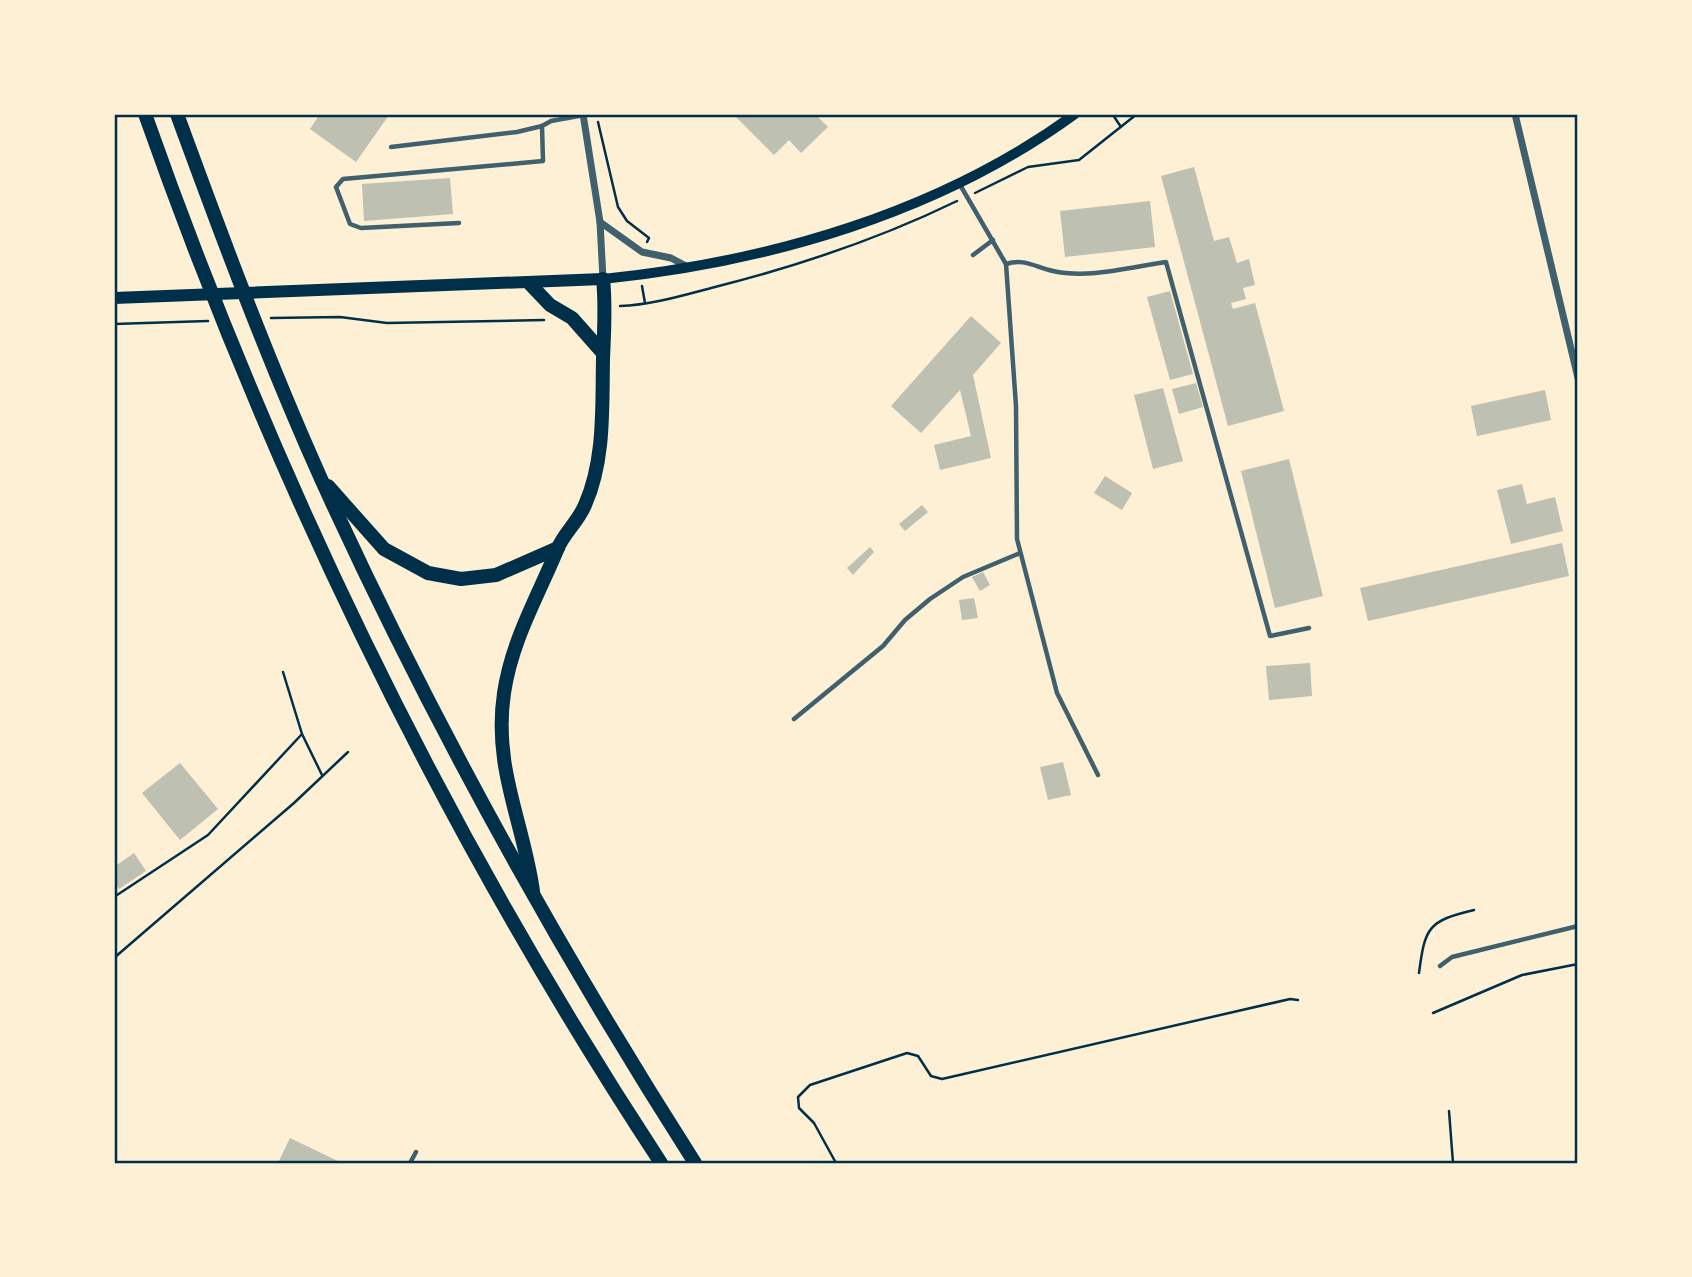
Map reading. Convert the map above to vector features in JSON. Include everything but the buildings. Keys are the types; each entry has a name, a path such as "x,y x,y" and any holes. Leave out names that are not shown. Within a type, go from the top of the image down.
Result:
{"highway":[{"path":"145,114 179,211 263,420 382,677 538,967 661,1163"},
{"path":"177,114 259,329 321,479 394,634 534,899 695,1163"},
{"path":"534,899 528,855 507,788 502,719 513,650 531,603 552,568 558,548 578,520 594,479 600,442 603,279"},
{"path":"530,284 550,305 572,318 603,352"},
{"path":"321,479 384,549 428,573 461,579 496,575 558,548"}],"main road":[{"path":"114,298 530,284 603,279 689,267 838,231 897,211 959,182 1033,142 1075,114"}],"street":[{"path":"583,114 600,222 603,279"},
{"path":"1515,114 1578,378"},
{"path":"600,222 642,252 671,258 689,267"}],"lane":[{"path":"391,146 517,132 551,121 590,114"},
{"path":"459,223 361,228 350,224 336,187 343,179 543,161 542,126"},
{"path":"959,182 1006,264 1016,406 1015,521 1020,553 1057,693 1098,775"},
{"path":"973,255 993,240"},
{"path":"1006,264 1016,261 1029,262 1052,271 1078,274 1166,262 1270,636 1309,628"},
{"path":"794,719 883,646 905,620 930,599 963,577 1020,553"},
{"path":"1440,966 1452,957 1578,926"},
{"path":"410,1163 416,1152"}],"path":[{"path":"596,114 618,207 627,221 649,238 642,252"},
{"path":"1113,115 1121,128"},
{"path":"640,275 645,303"},
{"path":"114,324 158,322"},
{"path":"282,672 302,734 322,775"},
{"path":"114,897 208,835 302,734"},
{"path":"114,958 348,752"},
{"path":"1419,973 1423,939 1429,929 1445,917 1474,910"},
{"path":"1433,1013 1522,975 1578,964"},
{"path":"836,1163 814,1123 799,1108 798,1097 810,1086 907,1053 918,1056 931,1076 942,1079 1290,999 1298,1000"},
{"path":"1449,1111 1453,1163"}]}
